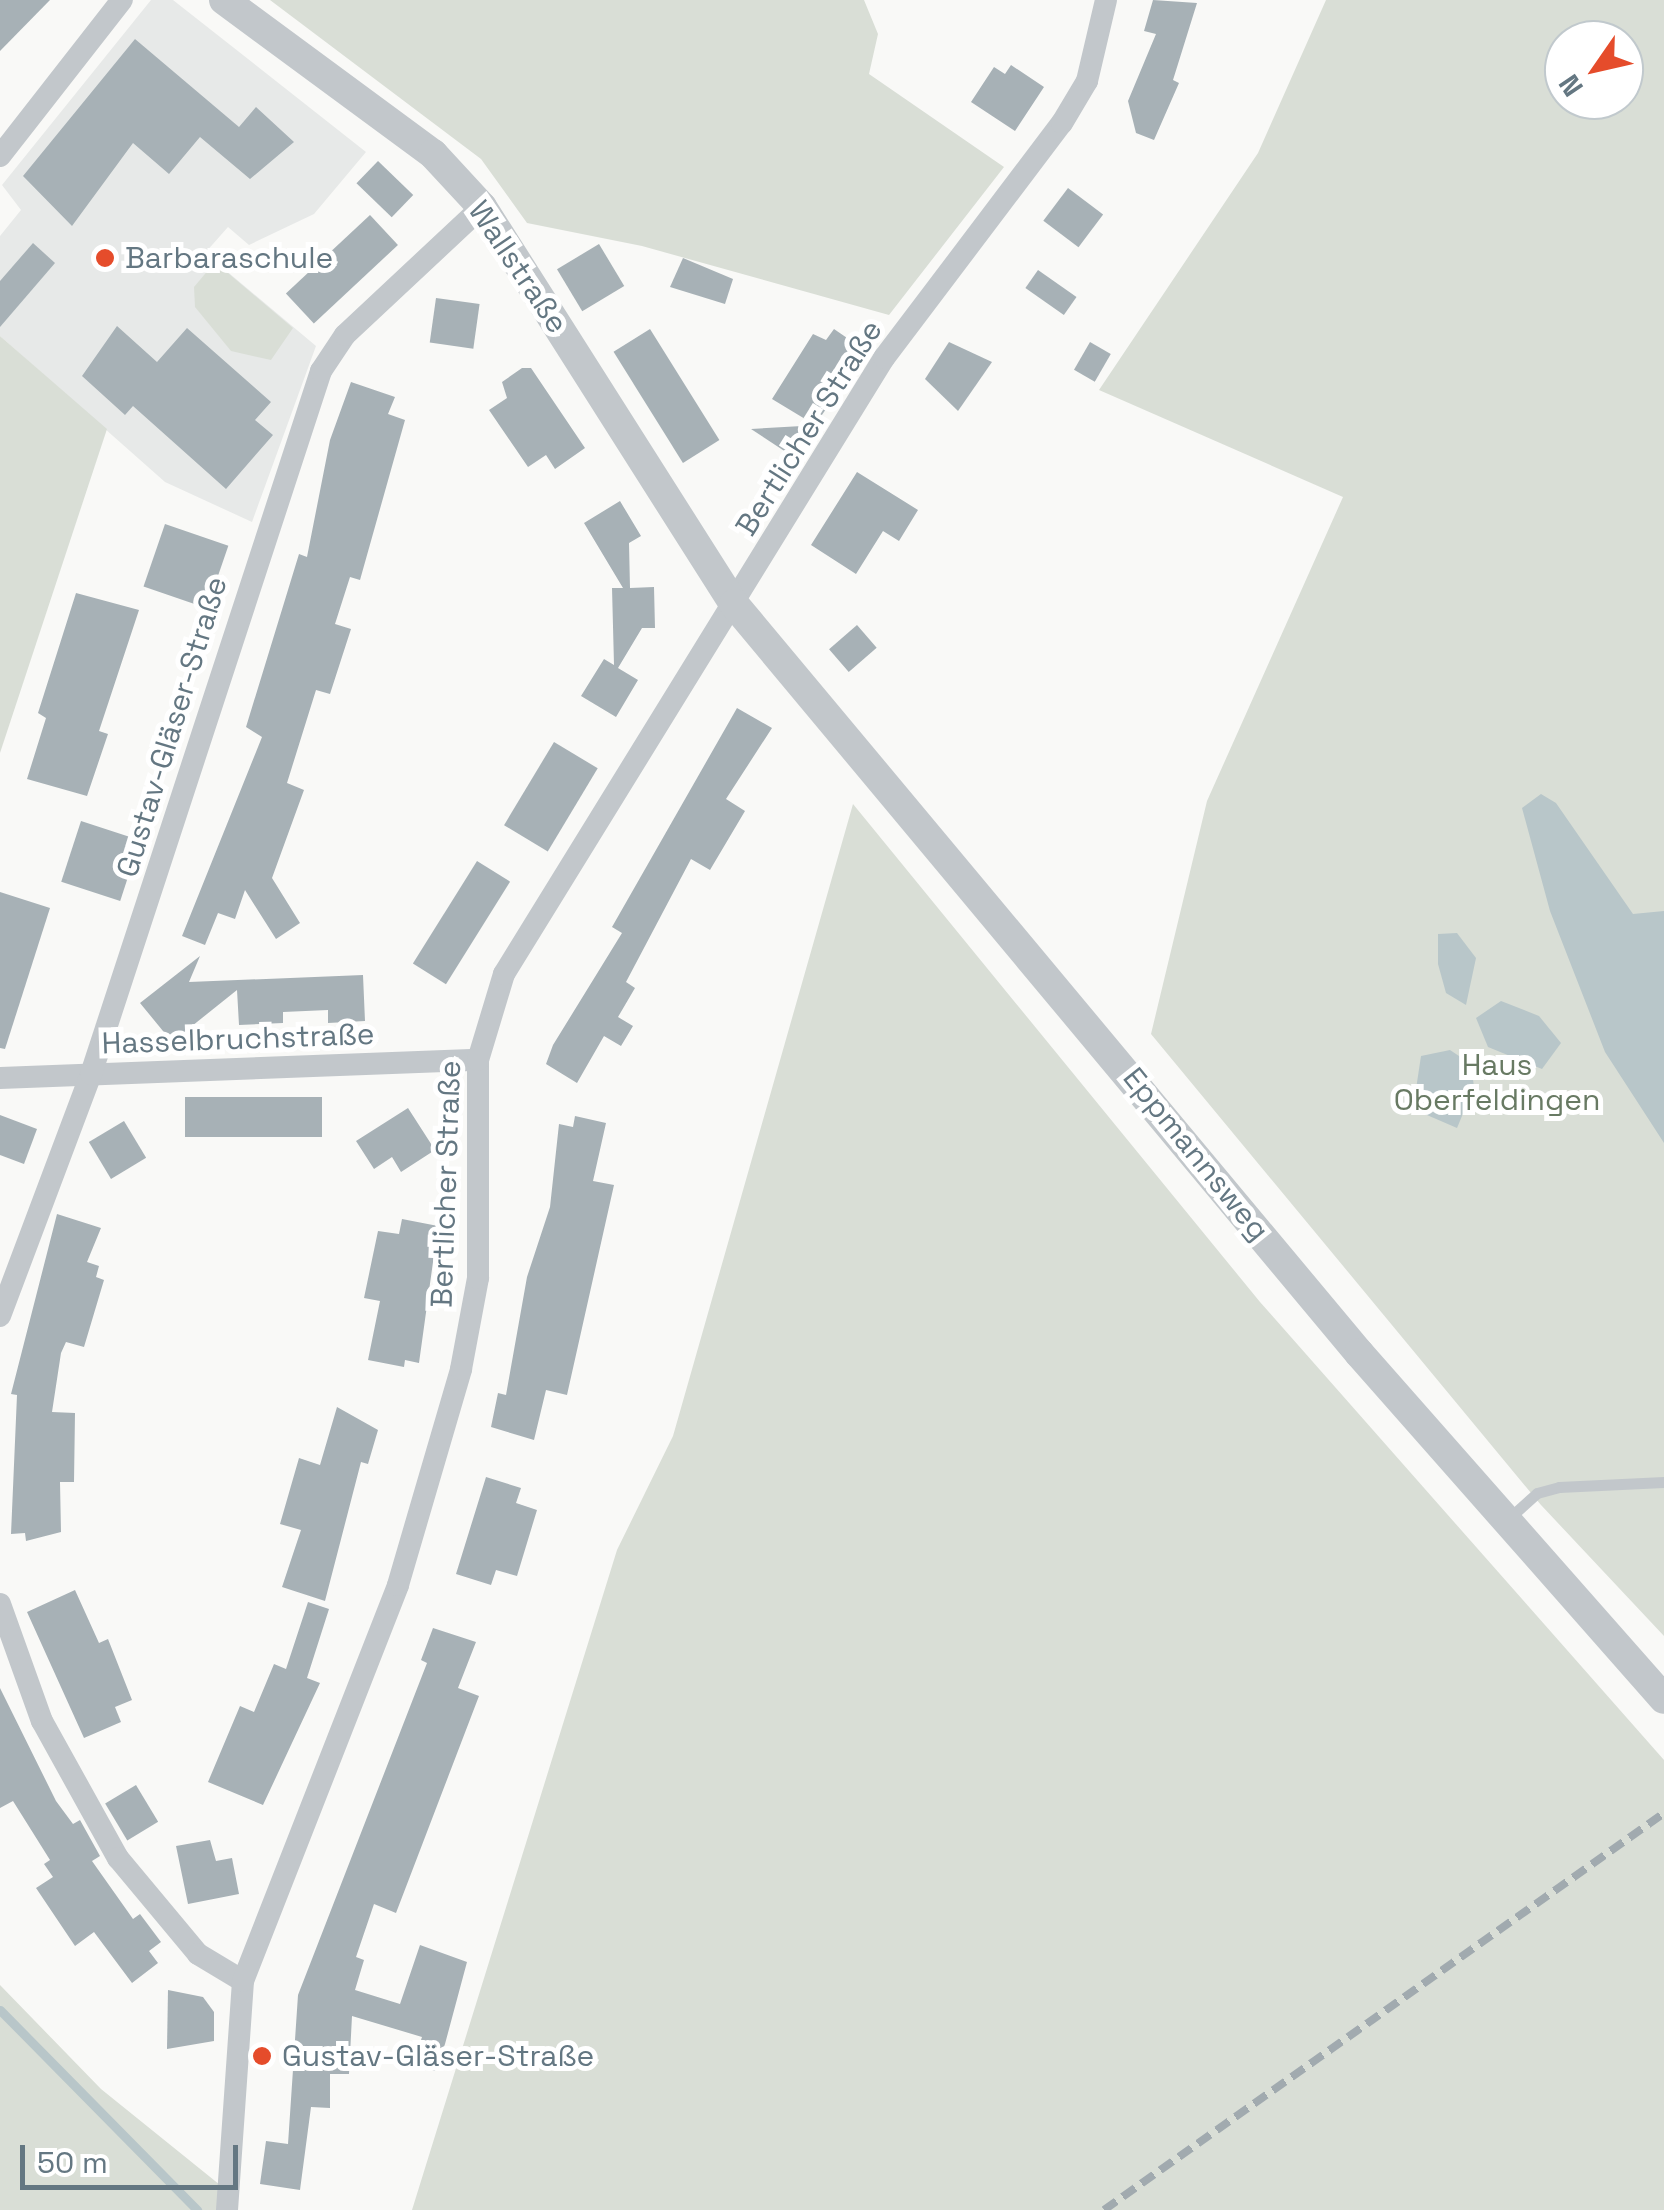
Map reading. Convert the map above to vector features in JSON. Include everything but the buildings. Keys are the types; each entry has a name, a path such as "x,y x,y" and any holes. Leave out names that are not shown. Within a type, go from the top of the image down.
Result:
{"street":[{"path":"0,156 122,0"},
{"name":"Wallstraße","path":"224,0 433,154 482,207 734,604"},
{"name":"Bertlicher Straße","path":"227,2210 244,1982 392,1602 461,1369 478,1278 478,1060 504,974 884,358 1062,123 1086,81 1106,0"},
{"name":"Gustav-Gläser-Straße","path":"0,1316 91,1074 320,371 345,335 482,207"},
{"name":"Eppmannsweg","path":"734,604 1504,1523 1664,1699"},
{"name":"Hasselbruchstraße","path":"0,1078 478,1060"},
{"path":"0,1604 42,1721 118,1858 198,1954 244,1982"}],"lane":[{"path":"1504,1523 1548,1490 1664,1482"}],"shaded area":[{"name":"Barbaraschule","path":"151,0 173,0 366,152 314,214 249,245 228,227 205,253 316,346 252,522 165,482 0,336 0,236 21,210 2,185"},
{"path":"1541,794 1556,803 1633,914 1664,911 1664,1143 1605,1052 1550,911 1522,808"},
{"path":"1457,933 1476,958 1466,1005 1446,993 1438,964 1438,934"},
{"path":"1501,1001 1539,1016 1561,1043 1542,1069 1488,1047 1476,1018"},
{"path":"1450,1050 1471,1064 1474,1087 1457,1128 1413,1109 1421,1056"}],"green space":[{"path":"270,0 864,0 878,34 869,74 1004,167 889,315 642,246 527,223 481,159"},
{"name":"Haus Oberfeldingen","path":"1326,0 1664,0 1664,1636 1541,1505 1151,1034 1207,801 1343,497 1099,390 1258,153"},
{"path":"215,262 293,328 271,360 231,351 195,307 194,287"},
{"path":"0,336 107,429 0,753"},
{"path":"853,804 1260,1302 1664,1760 1664,2210 412,2210 617,1550 673,1436"},
{"path":"0,1985 101,2089 225,2189 222,2210 0,2210"}],"waterway":[{"path":"0,2010 197,2210"}],"railway":[{"path":"1104,2210 1664,1813"}],"place":[{"name":"Barbaraschule","path":"105,258"},
{"name":"Gustav-Gläser-Straße","path":"262,2056"}]}
